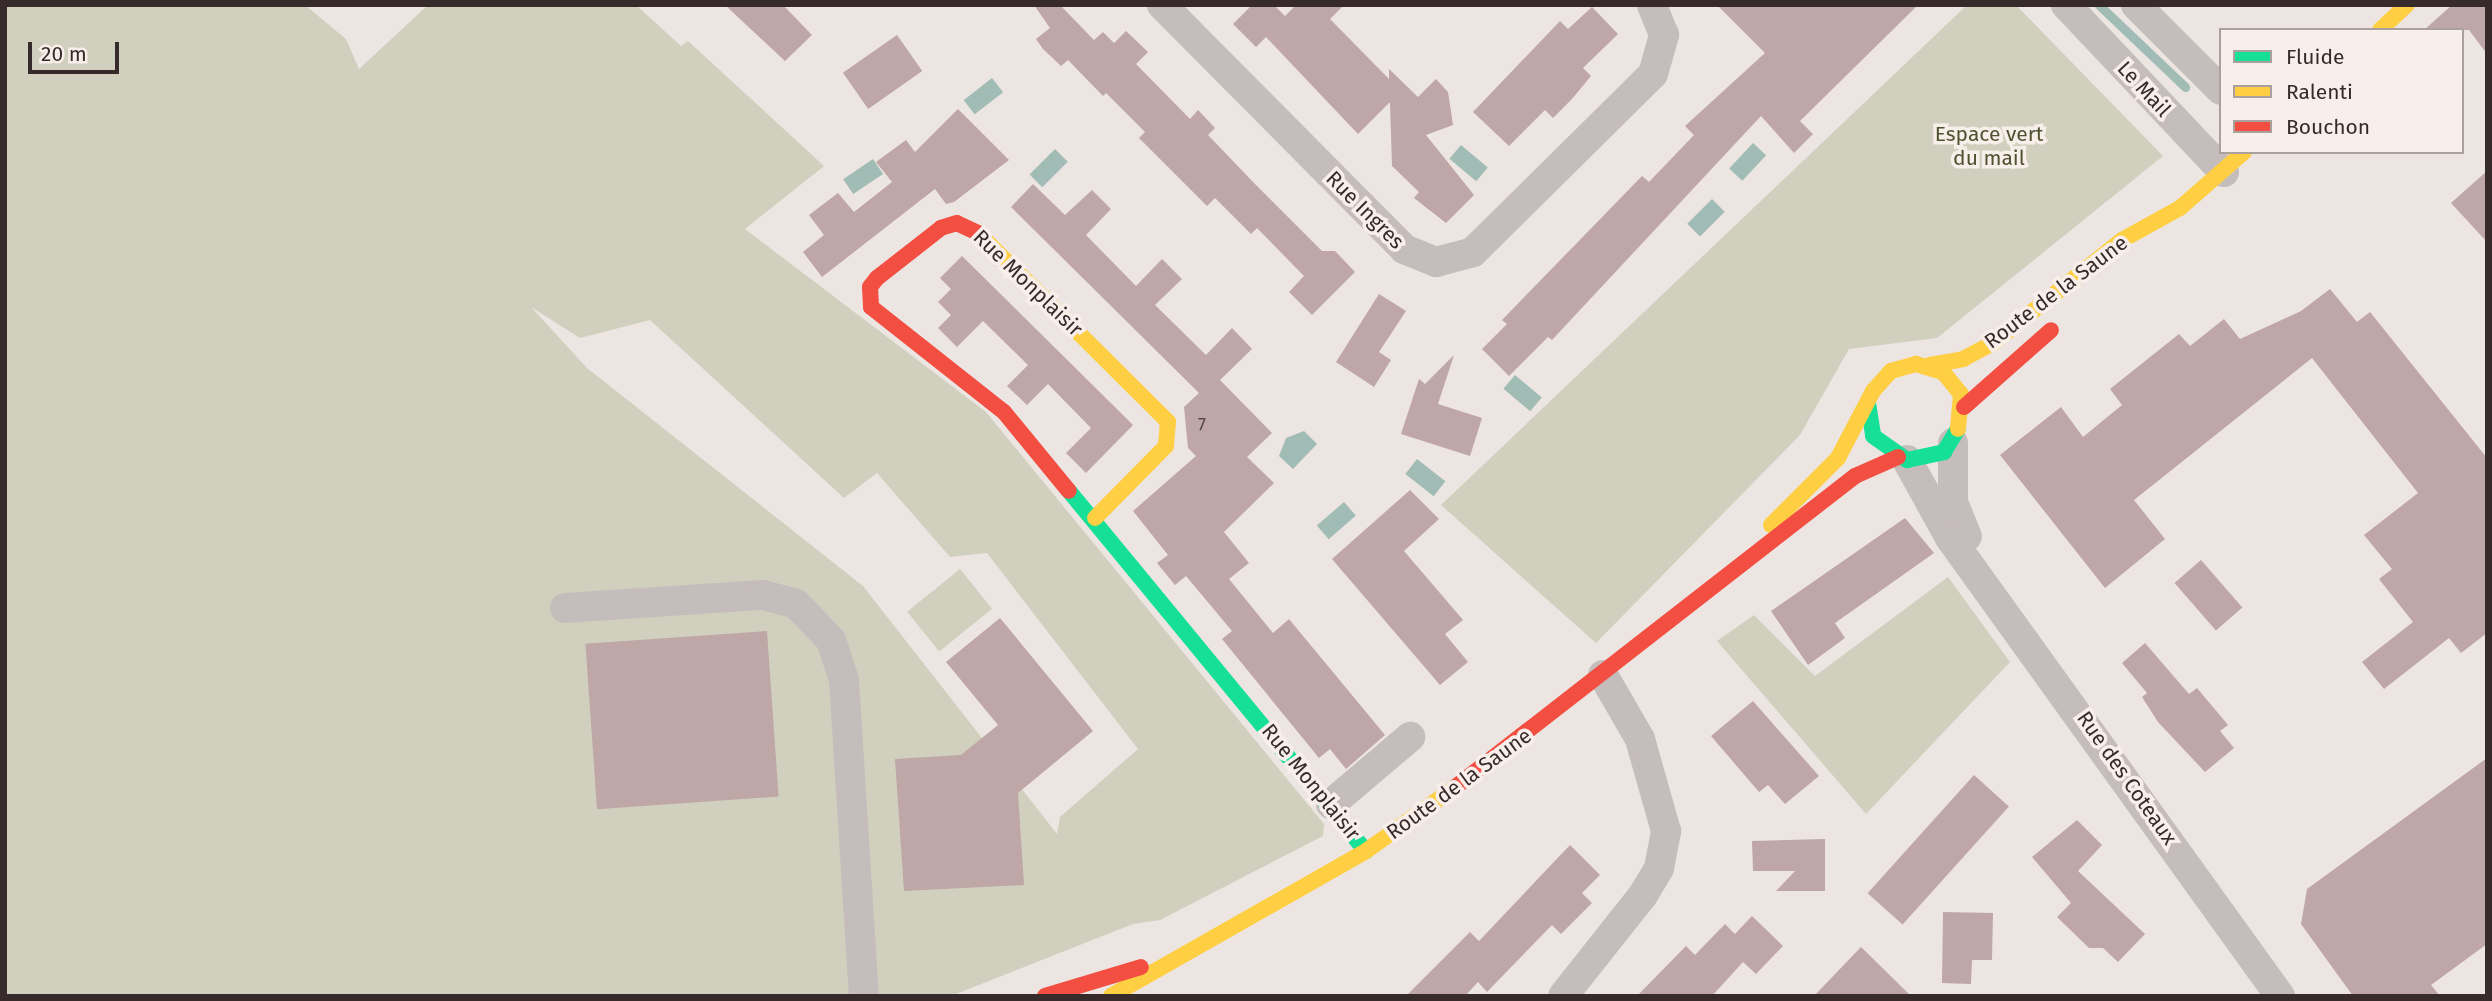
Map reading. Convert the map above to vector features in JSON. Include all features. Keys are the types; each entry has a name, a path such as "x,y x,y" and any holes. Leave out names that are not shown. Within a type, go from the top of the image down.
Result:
{"street":[{"name":"Rue Ingres","path":"1162,5 1404,249 1436,262 1472,252 1653,74 1664,35 1652,5"},
{"name":"Le Mail","path":"2066,5 2219,148"},
{"path":"2136,5 2219,88"},
{"path":"2382,28 2407,5"},
{"name":"Route de la Saune","path":"1111,996 1167,960 1366,851 1603,675 1726,572 1838,458 1868,403 1891,371 1963,359 1993,343 2122,240 2180,208 2234,162"},
{"name":"Route de la Saune","path":"2156,241 2180,208"},
{"name":"Rue Monplaisir","path":"1095,518 1166,446 1168,422 976,231 957,223 942,228 877,278 870,287 871,307 980,388 1095,518 1331,804 1366,851"},
{"name":"Route de la Saune","path":"1964,407 2064,319"},
{"path":"1930,365 1954,381 1964,407 1953,443"},
{"path":"1868,403 1873,436 1902,459"},
{"name":"Route de la Saune","path":"1726,572 1823,507 1855,476 1902,459 1932,458 1953,443"},
{"name":"Rue des Coteaux","path":"1953,443 1953,502 1972,561"},
{"name":"Rue des Coteaux","path":"1902,459 1950,538 1972,561 2280,996"},
{"path":"565,608 763,595 796,604 831,640 844,680 864,996"},
{"path":"1563,996 1643,895 1659,868 1666,831 1640,739 1603,675"},
{"path":"1331,804 1410,737"},
{"name":"Route de la Saune","path":"1045,996 1167,960"}],"green space":[{"path":"5,5 305,5 346,39 359,69 428,5 636,5 681,46 688,41 824,166 745,229 986,412 1324,824 1323,836 1160,920 1133,924 951,996 5,996","holes":["531,307 580,338 650,320 844,498 877,473 950,557 987,553 1138,749 1060,817 1057,834 863,586 587,368"]},
{"name":"Espace vert du mail","path":"1967,5 2016,5 2163,156 1937,338 1849,349 1800,435 1596,643 1441,505"},
{"path":"960,569 992,609 939,651 907,612"},
{"path":"1948,577 2010,662 1866,814 1717,641 1754,615 1815,676"}],"water":[{"path":"992,78 1003,92 975,114 964,100"},
{"path":"1753,143 1766,155 1742,181 1729,169"},
{"path":"1461,145 1488,167 1476,181 1449,159"},
{"path":"1055,149 1068,162 1042,187 1030,174"},
{"path":"873,159 883,174 853,194 843,179"},
{"path":"1712,199 1725,212 1700,236 1687,224"},
{"path":"1515,375 1542,397 1530,411 1503,389"},
{"path":"1304,431 1317,444 1293,469 1279,456 1286,438"},
{"path":"1417,459 1445,481 1434,496 1405,474"},
{"path":"1344,502 1356,516 1329,539 1317,526"}],"building":[{"path":"725,5 783,5 812,35 785,61"},
{"path":"1034,5 1060,5 1094,40 1103,32 1114,43 1126,31 1148,52 1136,64 1190,119 1198,110 1215,128 1208,135 1254,183 1322,251 1335,251 1355,272 1312,315 1289,292 1304,276 1257,228 1251,234 1215,198 1207,206 1139,138 1145,132 1106,93 1103,96 1068,60 1061,66 1043,49 1036,39 1050,28"},
{"path":"1252,5 1274,5 1285,16 1296,5 1344,5 1330,19 1389,79 1389,69 1418,97 1436,79 1448,92 1453,125 1426,135 1474,195 1446,223 1414,198 1419,192 1392,166 1390,102 1358,134 1266,37 1256,47 1233,24"},
{"path":"1717,5 1918,5 1800,121 1813,134 1794,153 1761,116 1552,340 1548,337 1509,376 1482,349 1507,324 1502,320 1642,176 1649,182 1694,135 1685,126 1765,53"},
{"path":"2452,5 2487,5 2487,54 2469,30 2426,28"},
{"path":"1592,7 1618,34 1583,68 1591,76 1572,99 1553,118 1545,110 1509,146 1473,112 1560,21 1568,29"},
{"path":"897,35 922,71 868,109 843,73"},
{"path":"958,109 1009,160 954,202 946,204 935,189 822,277 803,252 824,235 809,215 838,193 854,212 892,182 876,162 906,140 915,152"},
{"path":"2487,171 2487,242 2451,203"},
{"path":"1033,184 1065,215 1092,190 1111,209 1086,235 1136,286 1162,259 1182,279 1155,305 1206,355 1232,328 1252,349 1220,380 1272,433 1247,457 1274,483 1224,532 1249,563 1229,579 1273,633 1289,619 1385,735 1346,769 1330,749 1319,758 1222,639 1232,631 1186,576 1175,585 1157,563 1168,555 1133,511 1196,456 1188,448 1184,407 1199,393 1011,207"},
{"path":"962,256 1133,425 1086,473 1066,453 1091,428 1048,384 1027,405 1007,386 1028,365 983,321 957,347 938,328 951,315 938,302 951,289 940,278"},
{"path":"2330,289 2357,322 2370,312 2487,458 2487,633 2461,653 2449,638 2384,689 2362,662 2413,622 2379,579 2392,569 2364,535 2418,493 2312,358 2134,500 2165,539 2105,588 2000,455 2061,407 2083,437 2122,405 2110,389 2179,334 2190,346 2224,319 2240,339 2301,311"},
{"path":"1379,294 1406,311 1379,352 1391,360 1374,387 1336,362"},
{"path":"1454,355 1438,404 1482,418 1470,456 1401,434 1419,379 1425,384"},
{"path":"1410,490 1439,519 1404,551 1463,620 1445,634 1468,662 1440,685 1332,559"},
{"path":"1905,518 1934,553 1835,623 1845,638 1808,665 1771,611"},
{"path":"2201,560 2242,608 2216,631 2175,583"},
{"path":"1000,618 1093,731 1018,793 1024,885 904,891 895,759 961,755 998,725 946,662"},
{"path":"767,631 779,797 597,809 585,644"},
{"path":"2145,643 2189,694 2197,688 2228,725 2220,731 2234,748 2205,772 2158,722 2142,697 2147,693 2122,663"},
{"path":"1753,701 1819,776 1785,804 1768,785 1759,792 1711,736"},
{"path":"2487,758 2487,944 2431,985 2440,996 2353,996 2301,924 2307,889"},
{"path":"1974,775 2009,806 1903,925 1868,893"},
{"path":"2077,820 2102,845 2078,871 2145,934 2118,962 2103,948 2089,948 2057,917 2071,903 2032,857"},
{"path":"1825,839 1825,891 1776,891 1795,871 1753,871 1752,841"},
{"path":"1570,845 1600,875 1582,893 1592,903 1561,934 1552,925 1487,992 1478,982 1465,996 1406,996 1470,932 1479,941"},
{"path":"1943,912 1993,913 1992,960 1972,960 1971,984 1942,983"},
{"path":"1752,916 1783,946 1756,974 1743,962 1712,996 1637,996 1686,946 1695,955 1725,924 1735,934"},
{"path":"1861,947 1911,996 1814,996"}],"waterway":[{"path":"2099,5 2185,87"}],"traffic: fast":[{"path":"1868,403 1873,436 1907,460 1944,452 1958,429"},
{"path":"1069,491 1366,851"}],"traffic: slow":[{"path":"2382,28 2407,5"},
{"path":"1930,365 1963,359 1993,343 2122,240 2180,208 2242,154"},
{"path":"978,233 1168,422 1166,446 1095,518"},
{"path":"1771,525 1838,458 1873,391 1891,371 1916,364 1943,372 1961,394 1958,429"},
{"path":"1111,996 1366,851 1454,788"}],"traffic: jam":[{"path":"978,233 957,223 941,228 877,278 870,287 871,307 1004,412 1069,491"},
{"path":"1964,407 2051,330"},
{"path":"1454,788 1855,476 1898,457"},
{"path":"1045,996 1141,967"}]}
